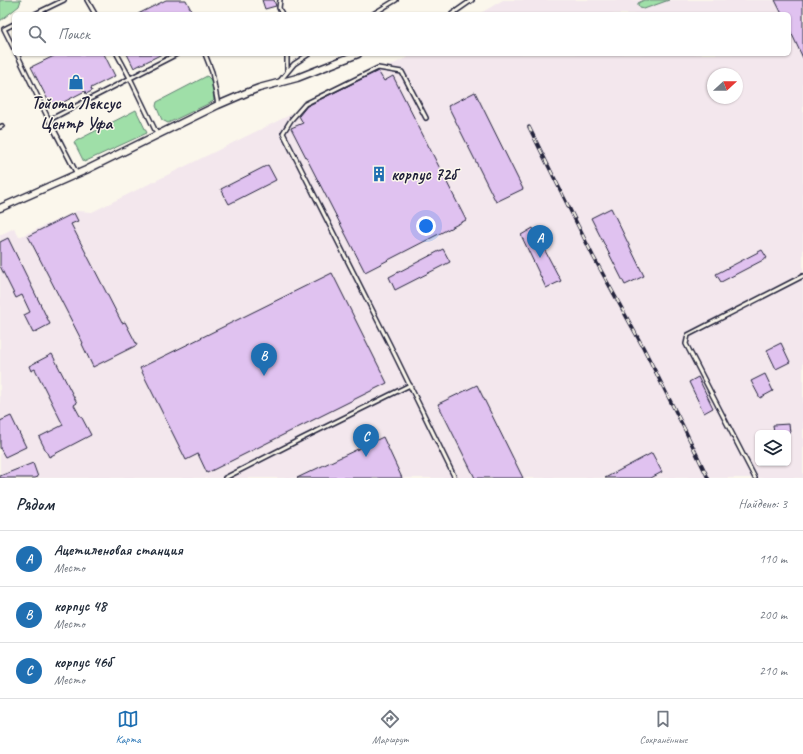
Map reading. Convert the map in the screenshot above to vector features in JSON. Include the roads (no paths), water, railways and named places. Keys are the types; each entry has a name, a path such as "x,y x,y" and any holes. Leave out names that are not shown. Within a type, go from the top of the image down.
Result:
{"street":[{"path":"0,208 78,174 218,105 259,88 297,78 352,56"}],"lane":[{"path":"39,12 64,0"},
{"path":"87,0 93,12"},
{"path":"280,0 279,8 281,12"},
{"path":"376,12 396,0"},
{"path":"455,12 472,0"},
{"path":"12,25 4,29 12,45"},
{"path":"18,56 49,120 78,174"},
{"path":"118,56 157,135"},
{"path":"49,120 173,56"},
{"path":"206,56 212,72 218,105"},
{"path":"287,56 287,72"},
{"path":"278,83 294,64 307,56"},
{"path":"426,118 402,72 378,68 305,104 291,120 283,133 410,385 455,478"},
{"path":"755,478 686,344 688,335 803,276"},
{"path":"225,478 410,385"}],"railway":[{"path":"529,127 593,256 643,347 708,478"}],"place":[{"name":"Тойота Лексус Центр Уфа","path":"76,82"},
{"name":"корпус 72б","path":"379,174"},
{"name":"Ацетиленовая станция","path":"540,258"},
{"name":"корпус 48","path":"264,376"},
{"name":"корпус 46б","path":"366,457"}]}
